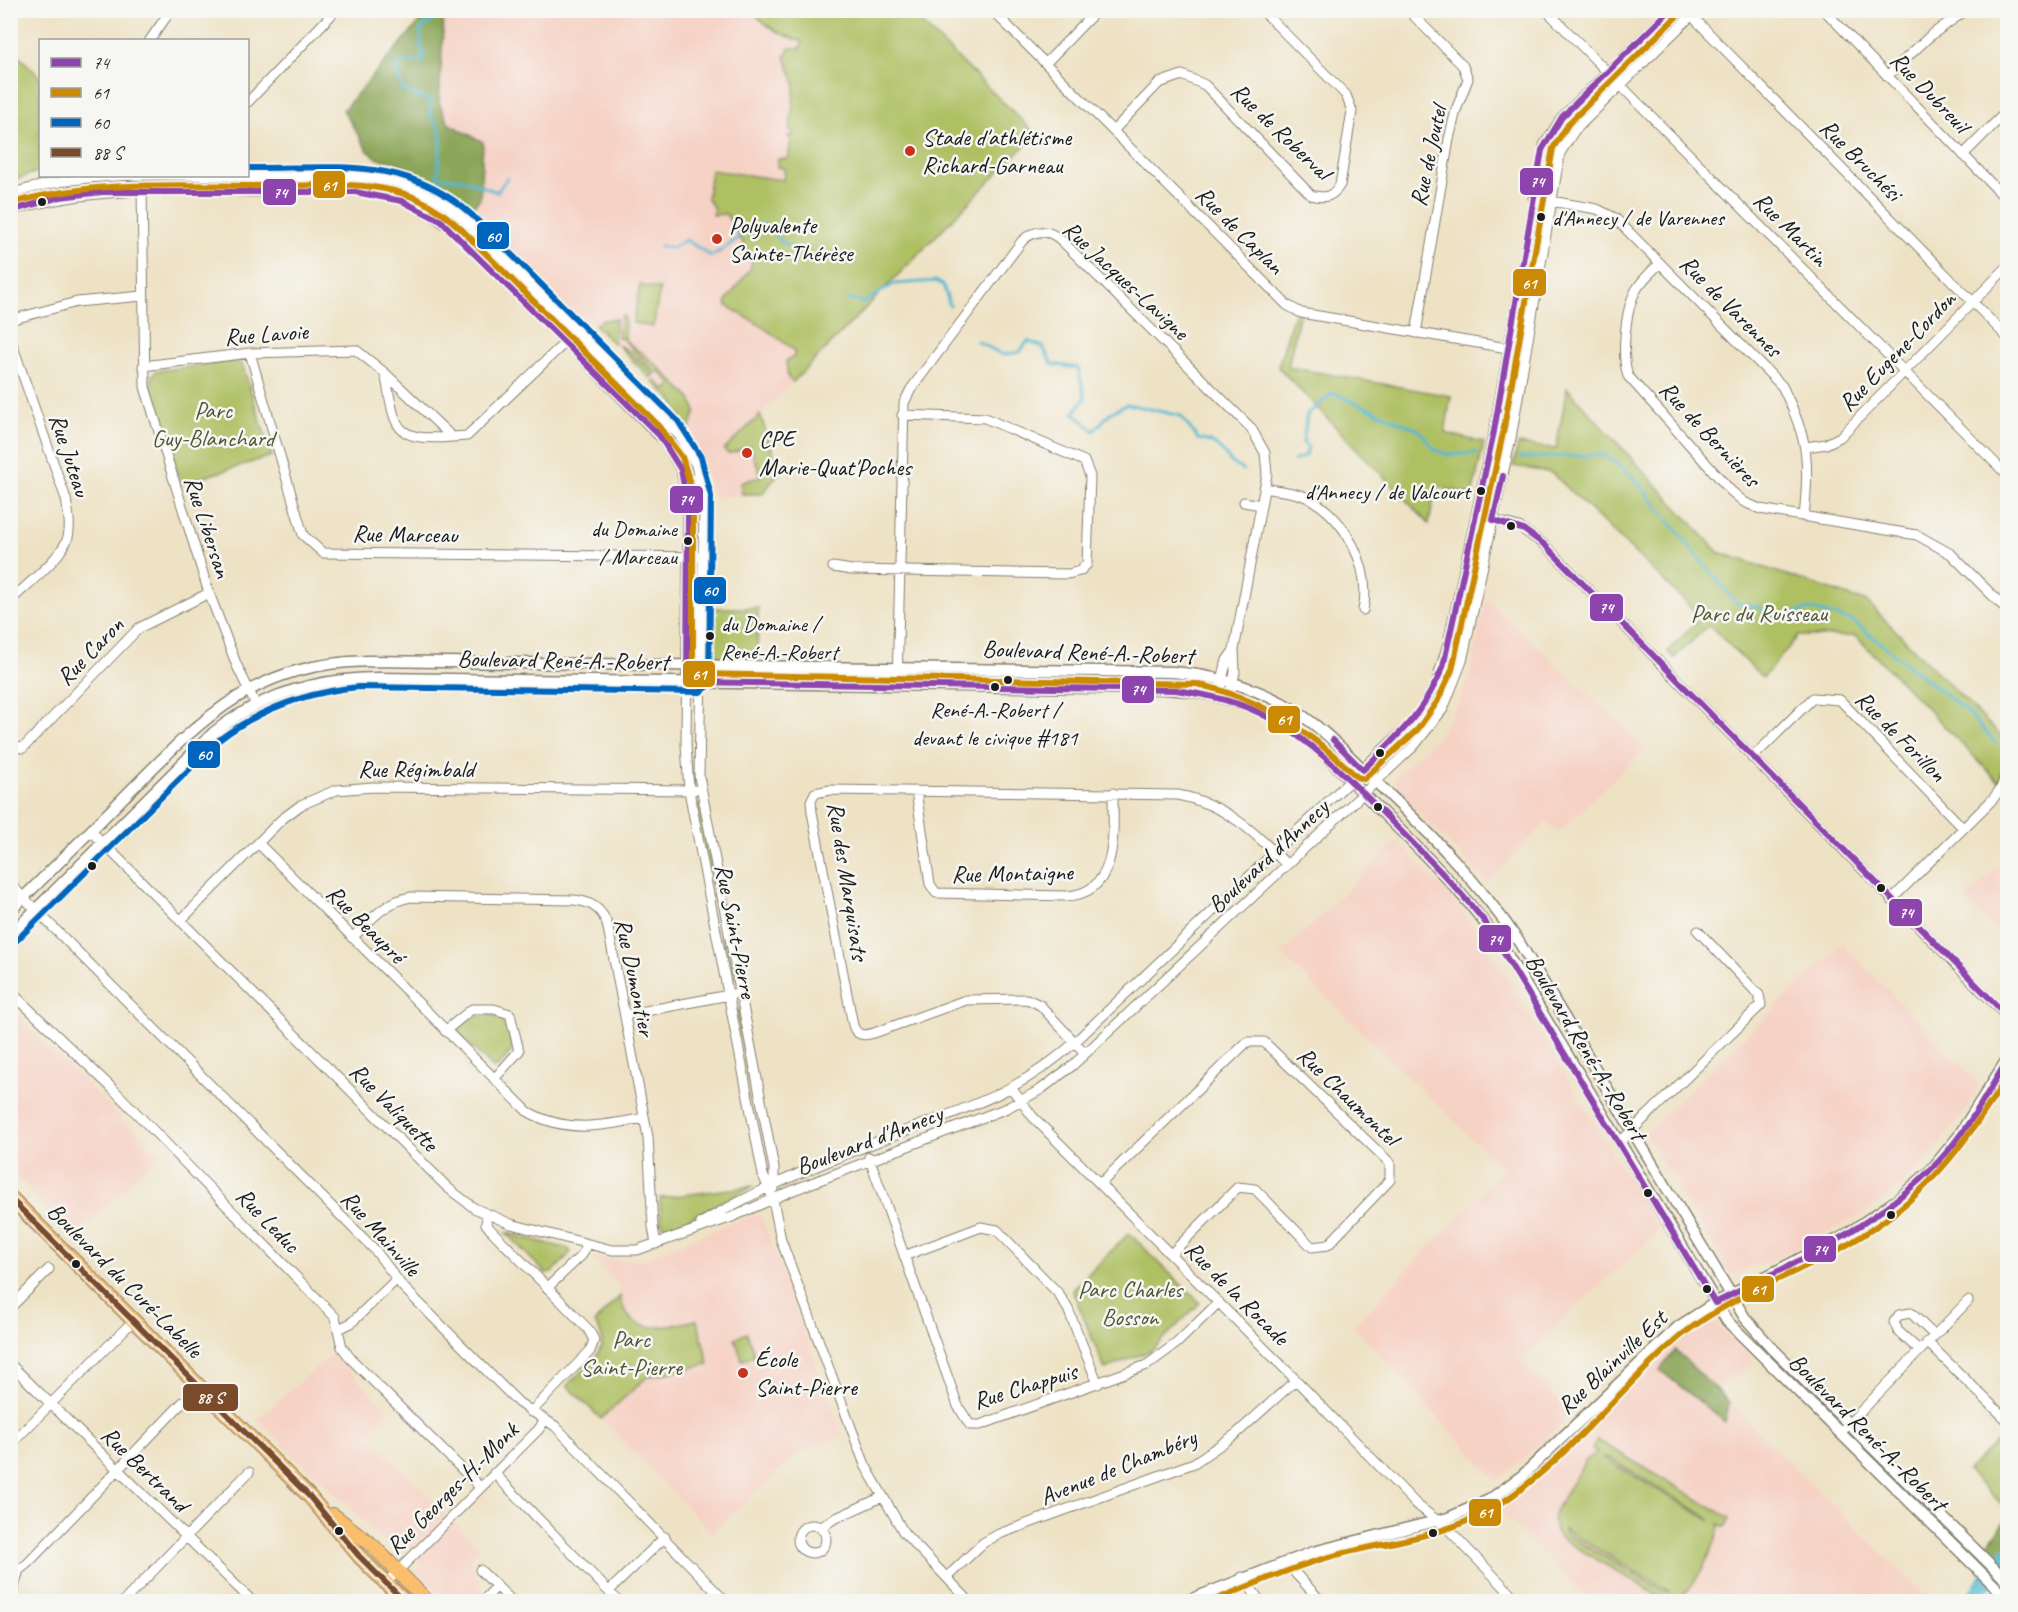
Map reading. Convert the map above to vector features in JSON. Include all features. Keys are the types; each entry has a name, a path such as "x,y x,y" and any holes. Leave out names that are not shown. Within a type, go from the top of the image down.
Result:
{"main road":[{"name":"Boulevard du Curé-Labelle","path":"10,1197 310,1497 405,1602"},
{"name":"Boulevard du Curé-Labelle","path":"310,1497 372,1545 428,1602"}],"street":[{"path":"151,39 171,10"},
{"path":"249,101 336,10"},
{"name":"Rue de Caplan","path":"992,10 1287,305 1300,313 1525,351"},
{"path":"1046,63 1097,10"},
{"name":"Rue de Roberval","path":"1113,130 1159,83 1182,75 1205,85 1311,195 1322,198 1333,195 1340,185 1352,111 1346,95 1262,10"},
{"name":"Rue de Joutel","path":"1408,10 1463,66 1468,79 1456,110 1447,150 1416,333"},
{"name":"Rue Martin","path":"1546,10 2007,476"},
{"name":"Boulevard d'Annecy","path":"686,1232 771,1185 1012,1089 1048,1066 1410,725 1436,684 1446,652 1494,431 1539,158 1546,138 1562,117 1671,10"},
{"name":"Rue Dubreuil","path":"1824,10 2007,201"},
{"path":"1887,76 1930,36 1966,10"},
{"name":"Boulevard d'Annecy","path":"486,1214 511,1224 587,1244 627,1251 656,1244 732,1217 1020,1102 1054,1080 1085,1053 1364,793 1427,731 1452,692 1462,661 1493,520 1558,161 1566,141 1691,12"},
{"name":"Rue Bruchési","path":"1691,12 2007,338"},
{"path":"1963,155 2007,110"},
{"name":"Rue Saint-Pierre","path":"249,176 360,177 387,180 420,191 460,215 665,419 686,446 701,484 704,506 698,759 774,1168 771,1185"},
{"name":"Rue Saint-Pierre","path":"10,194 61,179 115,177"},
{"name":"Rue Libersan","path":"142,177 142,366 145,387 209,593 256,705"},
{"path":"228,177 228,192"},
{"path":"61,179 65,197"},
{"name":"Rue Saint-Pierre","path":"10,211 65,197 142,191 364,193 410,204 452,230 653,429 676,459 688,499 686,760 689,790 728,995 771,1185 780,1237 862,1458 882,1497 908,1537 970,1602"},
{"name":"Rue de Varennes","path":"1533,198 1597,209 1615,218 1782,386 1798,418 1806,447 1808,473 1804,517"},
{"name":"Rue Jacques-Lavigne","path":"897,685 902,415 905,398 1022,241 1033,233 1048,232 1064,242 1251,428 1265,453 1267,474 1234,650 1236,662 1223,698"},
{"name":"Rue de Bernières","path":"1660,262 1638,287 1631,299 1623,352 1628,376 1744,502 1760,509 1917,535 1951,554 2007,611"},
{"name":"Rue Eugene-Cordon","path":"1806,447 1826,444 1840,437 2007,266"},
{"path":"10,321 77,302 142,296"},
{"path":"385,373 395,422 407,436 422,440 467,436 577,331"},
{"name":"Rue Juteau","path":"10,338 66,499 70,521 68,538 59,552 10,601"},
{"name":"Rue Lavoie","path":"142,366 250,353 356,350 385,373 452,437"},
{"name":"Rue Marceau","path":"250,353 303,535 323,553 704,557"},
{"path":"833,567 899,572 1073,574 1085,566 1089,552 1090,472 1082,459 988,418 902,415"},
{"path":"1264,488 1300,495 1311,500 1348,536 1364,583 1363,610"},
{"path":"1244,502 1261,505"},
{"path":"1476,515 1524,530 1545,545 2007,1018"},
{"name":"Rue Caron","path":"10,746 23,748 139,628 209,593"},
{"name":"Boulevard René-A.-Robert","path":"10,911 195,726 249,689 292,672 350,662 1173,672 1228,681 1273,698 1303,716 1328,735 1463,870 1497,911 1528,957 1729,1295 1761,1336 1985,1559 2002,1583 2007,1599"},
{"name":"Boulevard René-A.-Robert","path":"10,935 213,733 256,705 296,689 352,679 687,682 1163,689 1223,698 1267,714 1298,733 1364,793 1445,875 1485,922 1715,1303 1736,1332 1979,1570 2002,1583"},
{"name":"Rue de Forillon","path":"1752,758 1813,698 1840,700 1963,828"},
{"path":"1890,900 1993,799 2001,788 2007,769"},
{"name":"Rue Régimbald","path":"180,921 258,843 301,805 343,789 373,787 702,789"},
{"name":"Rue des Marquisats","path":"1085,1053 1040,1005 1023,999 966,1000 874,1033 861,1035 855,1030 811,801 815,793 825,790 1167,794 1206,803 1234,817 1287,865"},
{"name":"Rue Montaigne","path":"916,791 930,884 936,893 1066,896 1086,891 1109,867 1112,853 1113,793"},
{"name":"Rue Valiquette","path":"91,831 448,1188 486,1214 486,1224 490,1229 588,1329 594,1342 590,1351 531,1412"},
{"name":"Rue Beaupré","path":"258,843 445,1031 532,1114 570,1126 590,1128 644,1118"},
{"name":"Rue Mainville","path":"10,885 375,1250 397,1279 519,1403 555,1426 726,1602"},
{"name":"Rue Dumontier","path":"352,938 384,907 408,897 583,901 600,911 607,923 644,1118 656,1244"},
{"path":"1619,1143 1761,1005 1759,995 1698,931"},
{"name":"Rue Leduc","path":"10,991 112,1088 334,1317 342,1347 351,1359 480,1488"},
{"path":"625,1015 741,992"},
{"path":"445,1031 470,1009 494,1009 508,1012 515,1025 519,1051 494,1079"},
{"name":"Rue Chaumontel","path":"1100,1184 1247,1042 1264,1042 1390,1163 1390,1180 1328,1245 1312,1247 1255,1189 1238,1187 1171,1254"},
{"name":"Rue Blainville Est","path":"1184,1602 1242,1577 1331,1546 1437,1521 1481,1505 1510,1486 1661,1342 1715,1303 1844,1236 1902,1196 1930,1170 1958,1137 2007,1058"},
{"name":"Rue de la Rocade","path":"1012,1089 1020,1102 1416,1504 1437,1521 1519,1602"},
{"name":"Rue Chappuis","path":"865,1146 961,1413 970,1425 980,1425 1147,1365 1177,1343 1219,1302"},
{"path":"904,1256 981,1227 997,1230 1058,1293 1068,1308 1098,1384"},
{"path":"546,1288 582,1255 587,1244"},
{"path":"10,1308 49,1269"},
{"path":"339,1329 351,1323 397,1279"},
{"path":"1840,1433 1968,1301"},
{"path":"1919,1350 1895,1327 1894,1322 1899,1315 1911,1313 2007,1421"},
{"path":"10,1445 134,1320"},
{"name":"Rue Bertrand","path":"10,1365 253,1602"},
{"name":"Avenue de Chambéry","path":"947,1577 983,1543 999,1534 1194,1463 1236,1434 1296,1380"},
{"path":"14,1575 183,1402"},
{"name":"Rue Georges-H.-Monk","path":"386,1583 540,1428 545,1419"},
{"path":"123,1602 249,1472"},
{"path":"494,1473 619,1602"},
{"path":"821,1527 834,1518 882,1497"},
{"path":"609,1591 665,1537"},
{"path":"1288,1560 1296,1574 1322,1602"},
{"path":"10,1565 14,1575 10,1601"},
{"path":"480,1570 513,1602"},
{"path":"1242,1577 1261,1602"},
{"path":"482,1602 497,1586"}],"shaded area":[{"name":"Polyvalente Sainte-Thérèse","path":"444,11 909,11 1036,134 760,415 780,472 762,494 713,498 701,454 672,400 586,316 578,319 500,241 502,238 469,211 480,199 439,103"},
{"path":"1486,599 1646,748 1558,833 1546,822 1488,883 1394,787 1395,777 1438,736 1457,706 1469,676"},
{"path":"1397,841 1442,887 1475,926 1659,1230 1521,1359 1570,1414 1530,1454 1497,1481 1353,1326 1504,1170 1281,954"},
{"path":"2007,857 2007,942 1965,899"},
{"path":"1842,943 1979,1084 1968,1107 1927,1159 1899,1187 1865,1213 1795,1250 1742,1273 1729,1274 1676,1187 1678,1184 1673,1175 1668,1173 1645,1133"},
{"path":"10,1010 159,1154 75,1237 11,1171"},
{"name":"École Saint-Pierre","path":"752,1215 760,1216 763,1220 842,1435 796,1455 711,1533 601,1419 647,1377 690,1369 697,1320 656,1328 638,1323 623,1308 619,1285 590,1257 625,1260 644,1258"},
{"path":"1712,1320 1755,1361 1718,1390 1763,1437 1932,1601 1590,1601 1496,1507 1530,1482 1674,1344"},
{"path":"333,1353 388,1410 367,1435 480,1547 472,1556 473,1573 482,1584 482,1590 497,1601 445,1601 416,1572 421,1563 407,1545 397,1553 257,1419"}],"green space":[{"path":"429,11 444,11 439,103 449,124 483,142 480,199 469,211 444,186 394,161 379,159 368,151 343,110"},
{"path":"752,11 909,11 1036,134 793,382 788,378 786,361 794,357 794,350 760,325 727,306 726,301 751,268 752,258 726,214 713,215 714,208 707,199 711,170 783,180 785,169 777,167 778,159 788,159 791,140 788,136 792,136 793,131 790,130 795,83 785,57 789,48 801,48 802,41 774,30"},
{"path":"11,48 39,76 39,171 11,181"},
{"path":"640,285 660,289 653,327 633,323"},
{"path":"1295,310 1300,311 1288,367 1451,396 1445,433 1484,443 1472,495 1436,486 1429,524 1278,367"},
{"path":"621,316 625,317 625,340 658,366 691,399 696,412 688,431 672,400 653,382 655,380 666,390 672,384 659,371 655,373 623,339 618,338"},
{"path":"616,319 613,343 595,325 602,320"},
{"path":"618,345 631,352 654,375 650,378"},
{"name":"Parc Guy-Blanchard","path":"235,361 242,364 272,456 181,484 151,386 152,376 156,371"},
{"name":"Parc du Ruisseau","path":"1567,388 1718,552 1867,602 2007,742 2007,753 1999,782 1856,636 1798,636 1763,678 1709,625 1674,658 1668,652 1701,617 1552,473 1513,466 1518,444 1556,449"},
{"path":"760,415 780,472 762,494 742,494 740,483 761,476 750,447 728,454 724,450"},
{"path":"712,608 758,608 757,659 722,659 714,656 712,634 715,633"},
{"path":"702,804 735,978 730,979 696,805"},
{"path":"741,1010 758,1108 751,1089 736,1011"},
{"path":"491,1015 502,1019 508,1027 512,1050 499,1066 493,1068 458,1033 458,1028 469,1017"},
{"path":"754,1186 673,1227 664,1226 661,1221 660,1198"},
{"path":"506,1233 569,1249 571,1252 553,1272 545,1273"},
{"name":"Parc Charles Bosson","path":"1129,1233 1200,1303 1152,1350 1105,1369 1072,1290"},
{"name":"Parc Saint-Pierre","path":"620,1296 624,1310 640,1325 662,1327 697,1320 709,1364 647,1377 601,1419 567,1385 596,1357 602,1341 600,1332 594,1323"},
{"path":"747,1333 755,1356 742,1360 735,1338"},
{"path":"1675,1350 1729,1402 1725,1422 1660,1370"},
{"path":"2004,1434 2008,1437 2007,1509 1967,1471"},
{"path":"1597,1440 1730,1518 1725,1527 1719,1524 1706,1562 1694,1582 1680,1597 1666,1599 1660,1597 1562,1539 1557,1533 1553,1523 1555,1511 1585,1461 1597,1452 1592,1449","holes":["1603,1458 1610,1459 1711,1521","1563,1529 1669,1591 1669,1592 1567,1535"]},
{"path":"2007,1518 2007,1571 1985,1548"}],"waterway":[{"path":"413,10 424,10"},
{"path":"432,10 434,16 432,22 421,28 421,47 425,60 401,63 395,69 403,90 431,101 430,115 439,128 441,138 438,177 462,179 497,192 507,178"},
{"path":"660,246 671,248 686,240 711,256 751,229 764,224 784,244 793,248"},
{"path":"847,299 863,303 894,284 936,281 943,285 950,306"},
{"path":"977,341 1003,355 1020,352 1028,341 1043,347 1052,364 1078,368 1085,398 1074,413 1094,431 1110,413 1127,404 1181,416 1198,439 1208,441 1220,448 1231,462 1243,470"},
{"path":"1294,461 1306,455 1308,447 1303,443 1307,414 1333,393 1419,430 1435,450 1449,455 1478,453"},
{"path":"1519,458 1605,455 1634,478 1736,603 1758,607 1778,618 1809,609 1853,621 1966,711 1996,743"},
{"path":"1970,1602 2008,1554"}],"transit line":[{"name":"74","path":"1333,740 1363,770 1409,723 1427,699 1443,667 1494,431 1542,150 1562,117 1670,10"},
{"name":"61","path":"12,203 44,195 109,187 348,185 379,188 403,194 421,201 446,216 658,425 682,457 693,493 693,666 698,674 1197,684 1243,698 1284,719 1321,745 1357,777 1364,779 1418,729 1437,702 1452,670 1503,433 1553,148 1569,123 1677,16"},
{"name":"60","path":"16,941 219,740 251,719 285,703 321,693 359,687 700,692 709,686 711,496 701,457 678,421 473,216 447,196 421,182 366,169 249,168"},
{"name":"74","path":"10,211 60,197 102,192 355,192 402,201 441,221 659,435 681,470 688,508 687,682 1176,690 1237,704 1260,713 1287,729 1333,764 1361,791 1438,869 1485,922 1715,1303 1833,1242 1889,1205 1915,1184 1939,1161 1959,1137 2008,1059"},
{"name":"74","path":"1503,476 1493,520 1524,530 1545,545 2008,1017"},
{"name":"61","path":"1210,1602 1303,1565 1430,1534 1453,1527 1495,1507 1545,1470 1660,1355 1702,1320 1742,1297 1847,1245 1899,1210 1920,1191 1957,1150 2008,1076"},
{"path":"10,1198 310,1497 359,1556 405,1602"}],"place":[{"name":"Stade d'athlétisme Richard-Garneau","path":"910,151"},
{"name":"d'Annecy / de Varennes","path":"1541,217"},
{"name":"Polyvalente Sainte-Thérèse","path":"717,239"},
{"name":"CPE Marie-Quat'Poches","path":"747,453"},
{"name":"d'Annecy / de Valcourt","path":"1481,491"},
{"name":"du Domaine / Marceau","path":"688,541"},
{"name":"du Domaine / René-A.-Robert","path":"710,636"},
{"name":"René-A.-Robert / devant le civique #181","path":"995,687"},
{"name":"École Saint-Pierre","path":"743,1373"}]}
